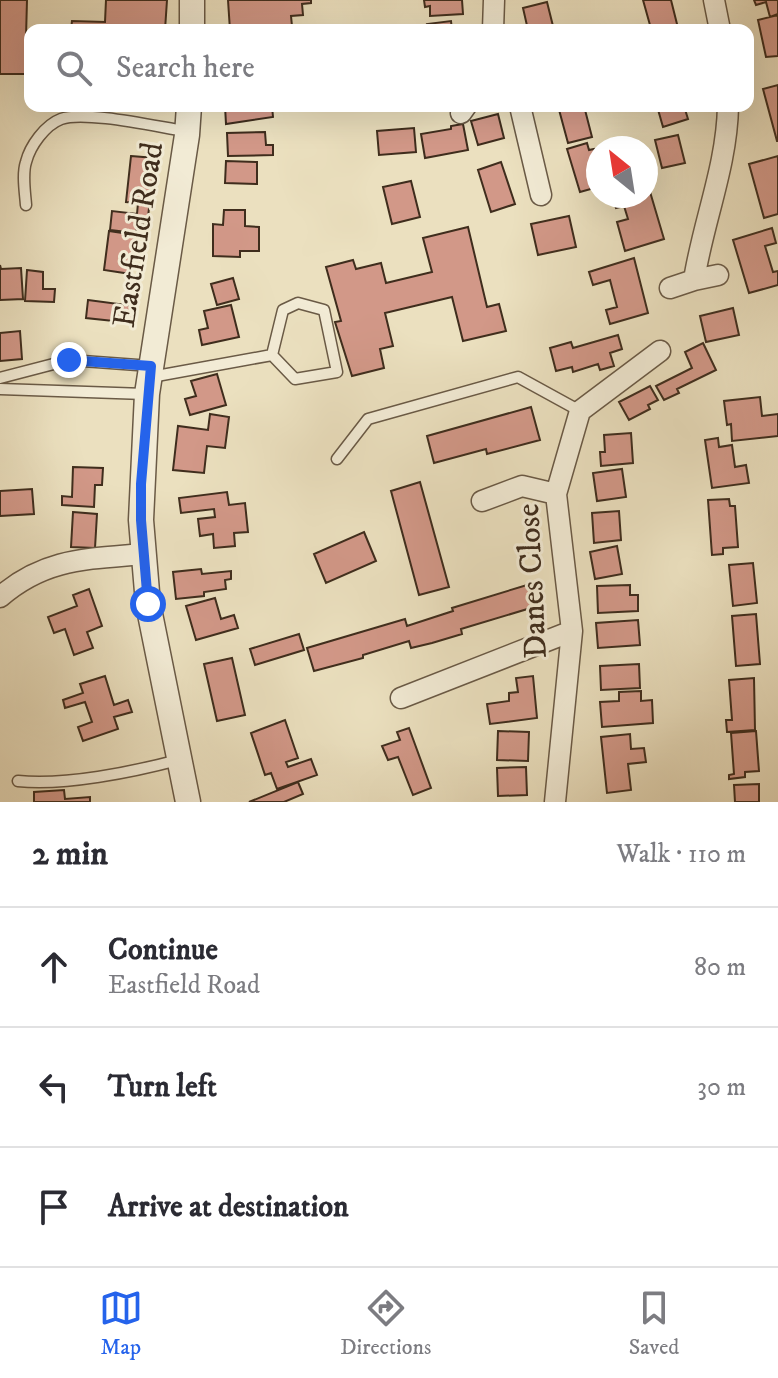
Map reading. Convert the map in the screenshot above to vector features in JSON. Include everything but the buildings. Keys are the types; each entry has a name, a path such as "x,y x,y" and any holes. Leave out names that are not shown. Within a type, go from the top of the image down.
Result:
{"street":[{"path":"192,0 192,24"},
{"path":"493,24 494,0"},
{"path":"714,0 719,24"},
{"name":"Eastfield Road","path":"188,802 148,604 141,484 149,379 189,112"},
{"path":"521,112 541,195"},
{"path":"694,280 700,243 716,191 727,112"},
{"path":"670,288 718,275"},
{"path":"580,411 660,351"},
{"name":"Danes Close","path":"555,802 572,631 556,494 580,411"},
{"path":"482,501 522,486 556,494"},
{"path":"0,597 19,580 51,566 144,554"},
{"path":"401,698 572,631"}],"lane":[{"path":"26,205 25,163 34,143 61,119 95,118 187,131"},
{"path":"298,303 324,310 337,372 295,379 272,355 283,310 298,303"},
{"path":"0,389 149,379 272,355"},
{"path":"0,378 69,360 149,379"},
{"path":"337,459 368,419 518,377 580,411"},
{"path":"18,781 39,783 145,769 179,760"}],"route":[{"path":"69,360 151,366 141,484 148,604"}]}
